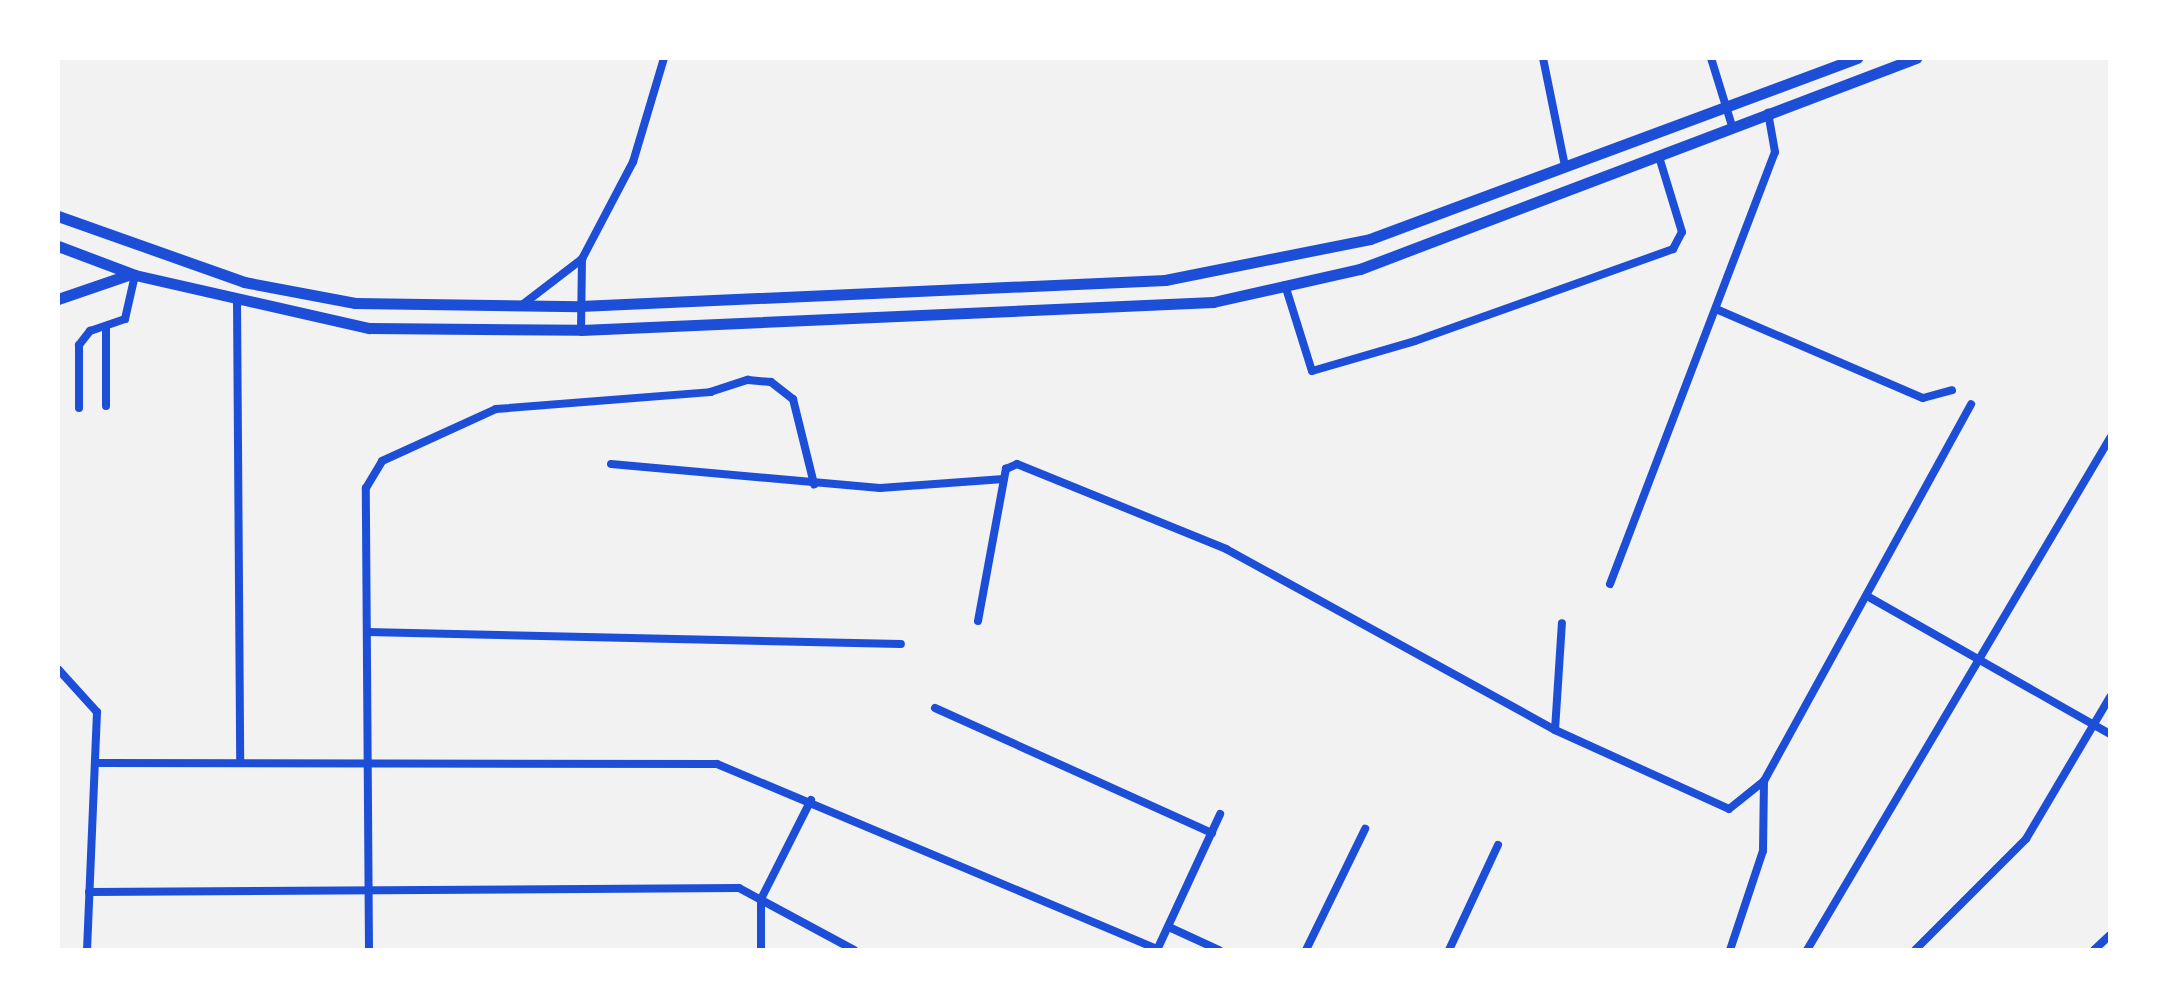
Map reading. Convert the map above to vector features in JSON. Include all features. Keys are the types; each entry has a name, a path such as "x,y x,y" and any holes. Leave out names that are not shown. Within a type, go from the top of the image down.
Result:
{"main road":[{"path":"58,216 244,282 355,303 580,306 1165,280 1329,252 1858,58"},
{"path":"58,246 134,275 369,328 581,330 1213,302 1360,269 1916,58"},
{"path":"58,299 134,275"},
{"path":"1047,286 1052,310"}],"street":[{"path":"520,306 582,259 633,162 664,58"},
{"path":"1543,58 1566,166"},
{"path":"1710,58 1732,126"},
{"path":"1610,584 1776,152 1768,113"},
{"path":"1285,285 1312,371 1416,341 1672,249 1682,232 1659,157"},
{"path":"581,330 582,259"},
{"path":"79,408 79,345 125,320 134,275"},
{"path":"237,301 240,763"},
{"path":"1716,309 1924,398 1952,390"},
{"path":"106,329 106,406"},
{"path":"368,950 371,890 366,766 371,474 496,408 772,382 799,412 814,484"},
{"path":"978,621 1004,479 1017,464 1226,549 1555,730 1716,808 1737,805 1764,781 1971,404"},
{"path":"1807,950 2110,438"},
{"path":"610,464 814,484 1004,479"},
{"path":"1868,596 2110,734"},
{"path":"1555,730 1562,623"},
{"path":"367,632 901,644"},
{"path":"58,669 98,712 100,762 88,892 87,950"},
{"path":"1915,950 2026,839 2110,697"},
{"path":"935,708 1212,833"},
{"path":"100,762 366,766 686,762 746,772 1157,950 1171,928 1220,814"},
{"path":"1730,950 1763,852 1764,781"},
{"path":"760,950 760,899 811,800"},
{"path":"1306,950 1365,829"},
{"path":"1449,950 1498,845"},
{"path":"88,892 739,888 854,950"},
{"path":"1171,928 1219,950"},
{"path":"2094,950 2110,935"}]}
